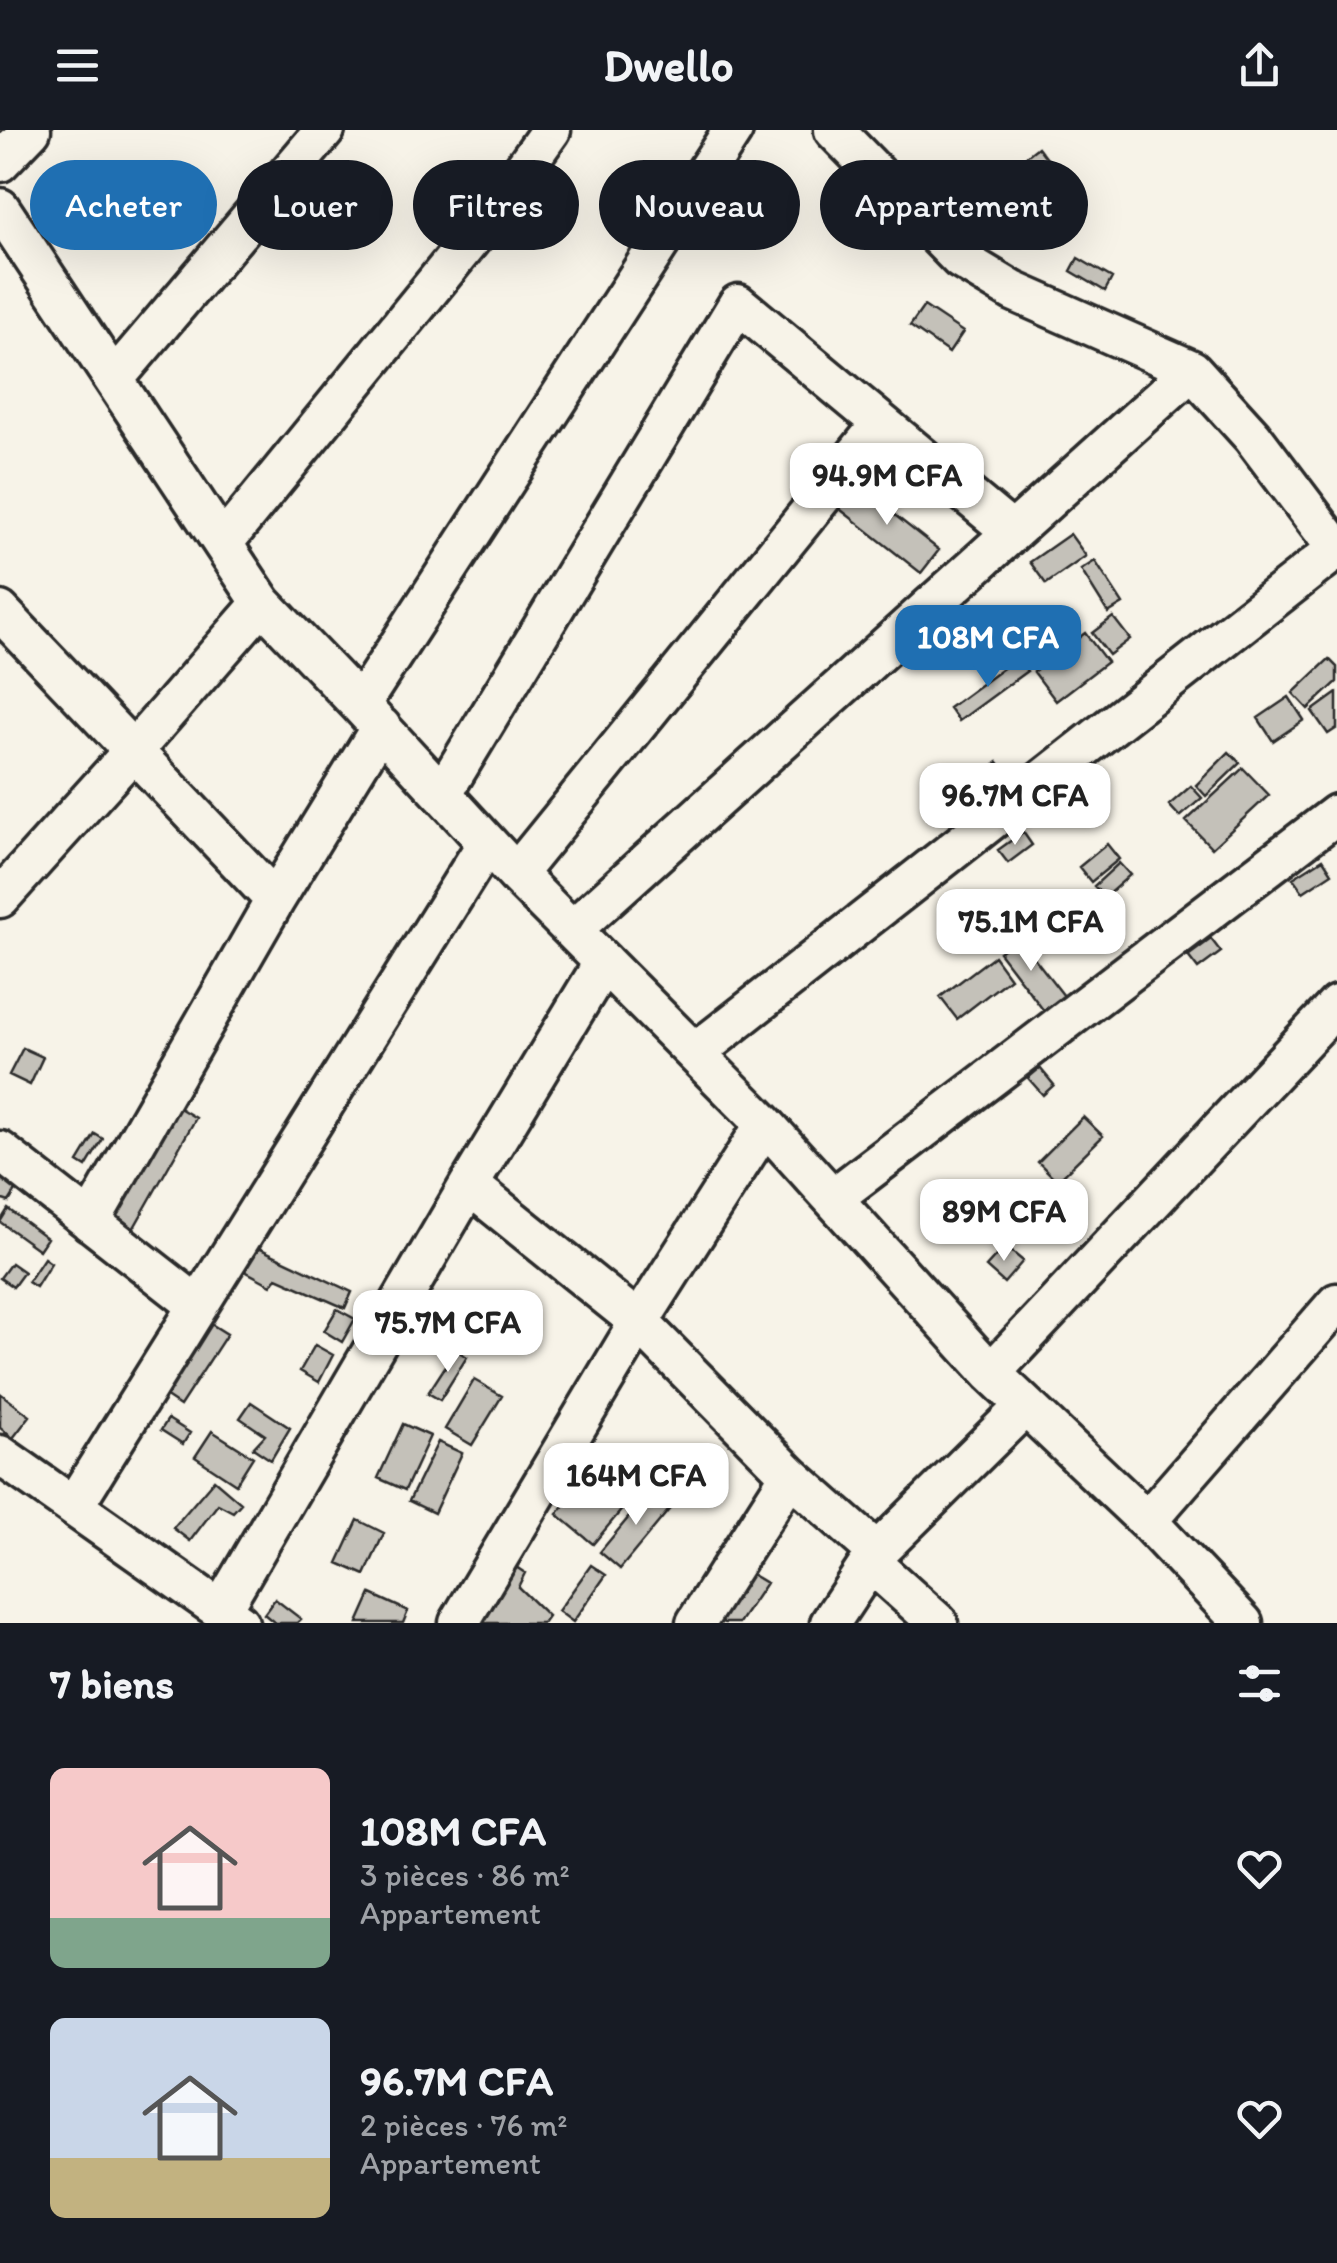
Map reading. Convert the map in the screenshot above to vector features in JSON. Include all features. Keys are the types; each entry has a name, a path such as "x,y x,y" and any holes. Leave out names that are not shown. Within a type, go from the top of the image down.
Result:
{"street":[{"path":"0,162 31,130"},
{"path":"114,379 324,130"},
{"path":"223,543 489,217 551,130"},
{"path":"90,1222 275,900 371,716 733,130"},
{"path":"695,1053 1337,549 1252,436 1192,370 1013,291 960,259 834,130"},
{"path":"0,208 262,603 486,843 764,1124 991,1373 1147,1522 1243,1623"},
{"path":"442,794 738,304 1012,532"},
{"path":"572,930 1192,370"},
{"path":"516,874 881,424"},
{"path":"0,898 262,603"},
{"path":"0,612 275,900"},
{"path":"832,1198 1337,814"},
{"path":"74,1505 486,843"},
{"path":"0,1454 230,1617 469,1185 604,962"},
{"path":"991,1373 1337,1005"},
{"path":"458,1623 639,1322 764,1124"},
{"path":"0,1151 197,1305"},
{"path":"469,1185 639,1322 938,1623"},
{"path":"1147,1522 1337,1303"},
{"path":"830,1623 874,1557 1026,1406"},
{"path":"696,1623 790,1476"}],"building":[{"path":"1038,147 1048,160 1022,160"},
{"path":"1078,258 1112,278 1105,291 1071,271"},
{"path":"924,306 963,332 949,353 910,326"},
{"path":"873,462 889,473 878,488 862,476"},
{"path":"854,483 939,550 921,573 836,506"},
{"path":"1070,534 1086,556 1046,584 1030,562"},
{"path":"1095,561 1123,604 1108,613 1081,570"},
{"path":"1113,617 1130,639 1109,655 1092,633"},
{"path":"1085,633 1107,662 1056,701 1034,672"},
{"path":"1017,658 1027,671 959,721 949,708"},
{"path":"1329,659 1337,667 1337,682 1308,709 1293,693"},
{"path":"1337,693 1337,728 1328,734 1312,711"},
{"path":"1289,697 1304,720 1273,741 1258,718"},
{"path":"1229,752 1240,763 1206,796 1196,785"},
{"path":"998,762 1016,786 970,821 952,796"},
{"path":"1243,768 1269,795 1212,848 1186,821"},
{"path":"1191,786 1202,798 1180,817 1169,805"},
{"path":"1023,832 1032,845 1008,863 998,850"},
{"path":"1107,844 1119,859 1091,882 1079,867"},
{"path":"1323,859 1332,873 1303,892 1293,878"},
{"path":"1119,863 1130,875 1105,897 1094,886"},
{"path":"1074,896 1086,911 1065,929 1052,915"},
{"path":"1048,917 1058,929 1037,946 1027,933"},
{"path":"1018,937 1064,996 1044,1011 999,952"},
{"path":"1211,939 1221,952 1198,969 1188,956"},
{"path":"994,956 1010,978 957,1019 940,997"},
{"path":"23,1048 43,1057 30,1085 9,1075"},
{"path":"1040,1068 1054,1085 1043,1095 1028,1078"},
{"path":"171,1103 196,1118 132,1231 107,1216"},
{"path":"1083,1117 1103,1136 1057,1181 1038,1162"},
{"path":"95,1134 103,1139 86,1167 78,1162"},
{"path":"0,1167 22,1181 9,1202 0,1199"},
{"path":"8,1209 47,1238 39,1250 0,1222"},
{"path":"248,1243 352,1292 345,1308 277,1278 271,1285 232,1264"},
{"path":"1005,1246 1023,1261 1004,1283 986,1267"},
{"path":"44,1258 51,1263 36,1287 28,1282"},
{"path":"11,1263 24,1272 13,1287 0,1278"},
{"path":"337,1309 355,1319 342,1342 324,1331"},
{"path":"200,1317 227,1334 180,1406 153,1388"},
{"path":"315,1345 333,1355 319,1382 300,1371"},
{"path":"456,1350 467,1357 440,1400 428,1393"},
{"path":"474,1380 502,1396 472,1445 445,1429"},
{"path":"0,1393 30,1416 13,1438 0,1428"},
{"path":"251,1402 290,1428 271,1460 253,1448 265,1435 240,1418"},
{"path":"168,1419 190,1433 183,1444 161,1430"},
{"path":"403,1424 430,1436 405,1490 378,1478"},
{"path":"212,1431 253,1457 236,1484 195,1457"},
{"path":"438,1442 462,1453 434,1513 409,1501"},
{"path":"609,1452 645,1482 593,1544 557,1514"},
{"path":"214,1480 241,1503 233,1512 218,1504 190,1541 173,1528"},
{"path":"653,1488 673,1505 620,1569 600,1552"},
{"path":"358,1520 384,1533 365,1575 338,1563"},
{"path":"510,1563 525,1573 518,1587 548,1616 543,1623 471,1623"},
{"path":"591,1565 606,1575 573,1622 558,1611"},
{"path":"746,1571 766,1583 739,1623 724,1623 715,1617"},
{"path":"371,1594 408,1611 403,1623 358,1623"},
{"path":"275,1599 301,1619 297,1623 275,1623 264,1614"}]}
